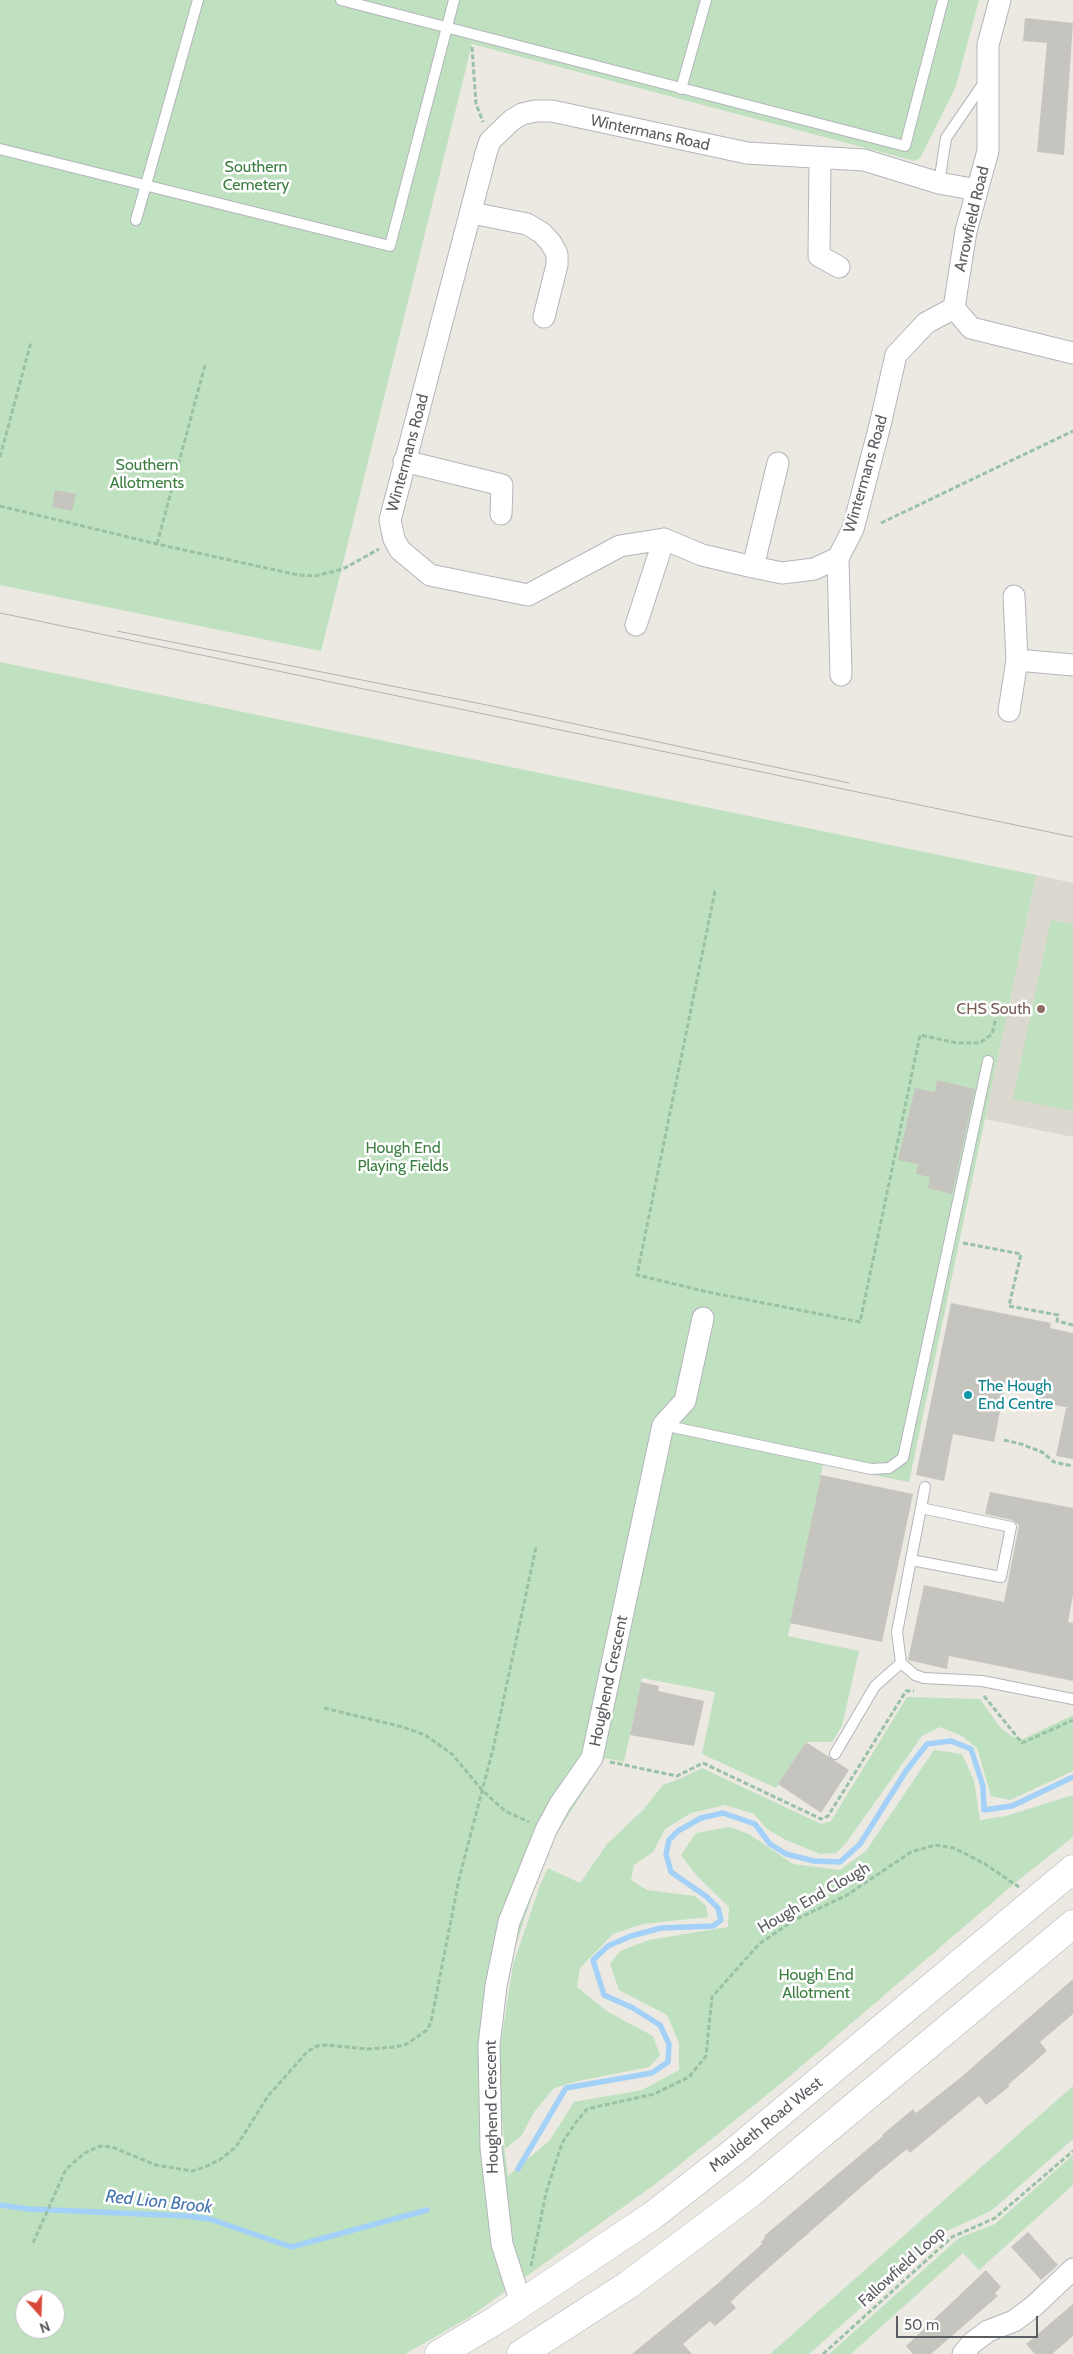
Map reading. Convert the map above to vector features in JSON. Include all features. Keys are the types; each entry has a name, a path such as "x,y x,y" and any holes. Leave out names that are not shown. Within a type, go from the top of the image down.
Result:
{"street":[{"name":"Arrowfield Road","path":"954,308 966,232 988,152 988,45 1000,0"},
{"name":"Wintermans Road","path":"394,539 390,520 404,461 490,141 502,128 522,114 552,111 747,153 864,160 940,183 978,190"},
{"path":"820,158 819,256 839,267"},
{"path":"472,213 527,224 542,233 551,243 557,254 557,264 544,317"},
{"name":"Wintermans Road","path":"838,558 853,529 896,354 926,323 954,308"},
{"path":"954,308 971,328 1073,353"},
{"path":"404,461 502,485 501,514"},
{"path":"753,567 778,463"},
{"path":"394,539 400,550 430,575 528,595 620,546 664,539 702,554 782,573 814,569 838,558 841,675"},
{"path":"636,625 664,539"},
{"path":"1009,711 1017,660 1014,596"},
{"path":"1017,660 1073,665"},
{"path":"663,1425 685,1401 703,1318"},
{"name":"Houghend Crescent","path":"521,2303 502,2244 491,2148 489,2045 496,1986 510,1922 546,1830 560,1804 592,1758 663,1425"},
{"name":"Mauldeth Road West","path":"439,2354 498,2319 652,2216 735,2151 1073,1869"},
{"path":"521,2354 628,2285 752,2192 1073,1924"},
{"path":"963,2354 972,2343 988,2331 1014,2321 1034,2306 1073,2270"},
{"path":"498,2319 515,2354"}],"lane":[{"path":"136,220 198,0"},
{"path":"341,0 905,146 943,0"},
{"path":"0,149 390,246 454,0"},
{"path":"681,89 706,0"},
{"path":"940,183 946,138 988,76"},
{"path":"663,1425 871,1469 889,1468 904,1458 988,1061"},
{"path":"925,1488 897,1632 901,1663 906,1669 920,1676 982,1681 1073,1699"},
{"path":"911,1560 1001,1577 1011,1527 921,1508"},
{"path":"834,1754 875,1686 901,1663"}],"path":[{"path":"472,35 476,104 490,141"},
{"path":"0,457 31,342"},
{"path":"157,544 205,365"},
{"path":"881,523 1073,431"},
{"path":"0,506 157,544 298,575 315,576 343,569 358,563 394,539"},
{"path":"715,891 637,1275 708,1292 860,1322 920,1035 957,1043 980,1043 992,1034 996,1018"},
{"path":"951,1240 1021,1254 1009,1306 1058,1315 1057,1321 1073,1325"},
{"path":"1004,1440 1042,1452 1054,1462 1073,1466"},
{"path":"33,2243 66,2168 85,2153 100,2146 112,2147 156,2165 178,2170 192,2171 205,2168 221,2159 236,2147 268,2096 307,2052 317,2046 327,2045 368,2049 395,2047 407,2044 427,2030 431,2022 459,1879 493,1748 536,1547"},
{"path":"324,1708 404,1727 426,1735 452,1754 482,1790 505,1811 546,1830"},
{"name":"Hough End Clough","path":"534,2252 546,2193 562,2143 577,2121 587,2109 654,2094 689,2077 706,2056 712,1997 759,1944 793,1922 847,1895 911,1852 935,1845 954,1848 1015,1883"},
{"name":"Fallowfield Loop","path":"823,2354 952,2237 995,2218 1073,2151"}],"shaded area":[{"name":"CHS South","path":"1036,875 1073,883 1073,1137 985,1119"}],"green space":[{"name":"Southern Cemetery","path":"0,0 979,0 956,86 920,158 915,161 472,44 321,651 0,585"},
{"name":"Hough End Playing Fields","path":"0,662 1036,875 909,1482 823,1465 788,1636 859,1651 842,1726 832,1742 806,1742 776,1788 702,1754 715,1692 642,1678 624,1762 605,1758 557,1833 533,1893 510,1963 497,2048 497,2094 508,2176 550,2140 574,2102 642,2090 679,2070 679,2043 667,2015 619,1990 610,1964 620,1951 649,1940 728,1927 729,1907 697,1876 681,1855 696,1833 730,1827 749,1834 793,1864 840,1870 866,1851 934,1750 962,1754 974,1781 980,1820 1006,1816 1073,1795 1073,1837 1015,1883 784,2081 658,2182 468,2318 405,2354 0,2354"},
{"path":"1051,920 1073,924 1073,1111 1013,1099"},
{"path":"907,1697 980,1699 1000,1727 1011,1736 1023,1739 1073,1715 1073,1771 1010,1800 991,1796 977,1748 962,1736 940,1727 922,1736 846,1843 836,1853 820,1854 786,1840 767,1829 754,1814 725,1805 691,1813 665,1829 653,1852 634,1865 631,1880 647,1890 695,1896 706,1906 708,1917 643,1924 613,1934 580,1968 577,1987 608,2012 653,2036 660,2055 649,2067 578,2081 554,2088 534,2112 522,2135 505,2149 500,2098 500,2048 513,1965 540,1885 548,1868 580,1883 607,1844 643,1810 663,1785 702,1768 821,1824 831,1821"},
{"path":"1073,2086 1073,2139 991,2211 947,2231 809,2354 770,2354"},
{"path":"1073,2155 1073,2185 979,2270 963,2253 851,2354 829,2354 959,2238 995,2224"}],"building":[{"path":"1025,18 1073,23 1064,155 1037,152 1047,43 1023,41"},
{"path":"55,490 76,494 72,511 52,507"},
{"path":"937,1080 975,1089 952,1194 928,1188 930,1177 916,1174 918,1164 898,1160 915,1088 935,1092"},
{"name":"The Hough End Centre","path":"951,1303 1051,1323 1050,1328 1073,1333 1073,1459 1056,1456 1066,1408 1070,1408 1036,1401 1039,1388 1006,1381 994,1442 953,1434 944,1481 916,1475"},
{"path":"821,1475 913,1494 882,1642 790,1623"},
{"path":"990,1492 1073,1508 1073,1595 1068,1622 1073,1623 1073,1681 949,1656 947,1669 908,1660 924,1585 1004,1602 1019,1525 1012,1520 985,1514"},
{"path":"641,1682 659,1686 658,1691 704,1701 694,1746 630,1735"},
{"path":"806,1742 849,1770 821,1813 778,1784"},
{"path":"1073,1979 1073,2014 1040,2042 1047,2051 1008,2085 1010,2086 986,2105 979,2096 910,2153 907,2149 875,2175 740,2293 731,2302 736,2308 715,2326 710,2321 683,2344 692,2354 632,2354 716,2285 762,2244 764,2236 882,2135 913,2109 916,2113 960,2078"},
{"path":"1028,2232 1058,2265 1041,2280 1011,2247"},
{"path":"986,2270 1001,2287 995,2293 998,2296 931,2354 913,2354 906,2346"},
{"path":"1073,2304 1073,2336 1052,2354 1035,2354 1026,2344"}],"waterway":[{"path":"518,2169 566,2088 652,2073 668,2062 669,2044 660,2025 633,2008 604,1995 593,1960 608,1946 631,1936 661,1928 713,1926 721,1920 718,1908 707,1897 671,1872 666,1854 669,1840 678,1831 701,1818 723,1813 755,1824 770,1844 786,1854 814,1861 840,1862 860,1844 906,1771 927,1744 951,1741 971,1749 983,1786 984,1810 1012,1806 1073,1777"},
{"name":"Red Lion Brook","path":"0,2205 30,2209 187,2216 210,2219 291,2247 427,2210"}],"tram line":[{"path":"0,613 1073,837"},
{"path":"117,631 487,705 849,783"}],"place":[{"name":"CHS South","path":"1041,1009"},
{"name":"The Hough End Centre","path":"968,1395"}],"park label":[{"name":"Southern Allotments","path":"147,474"},
{"name":"Hough End Allotment","path":"816,1984"}]}
